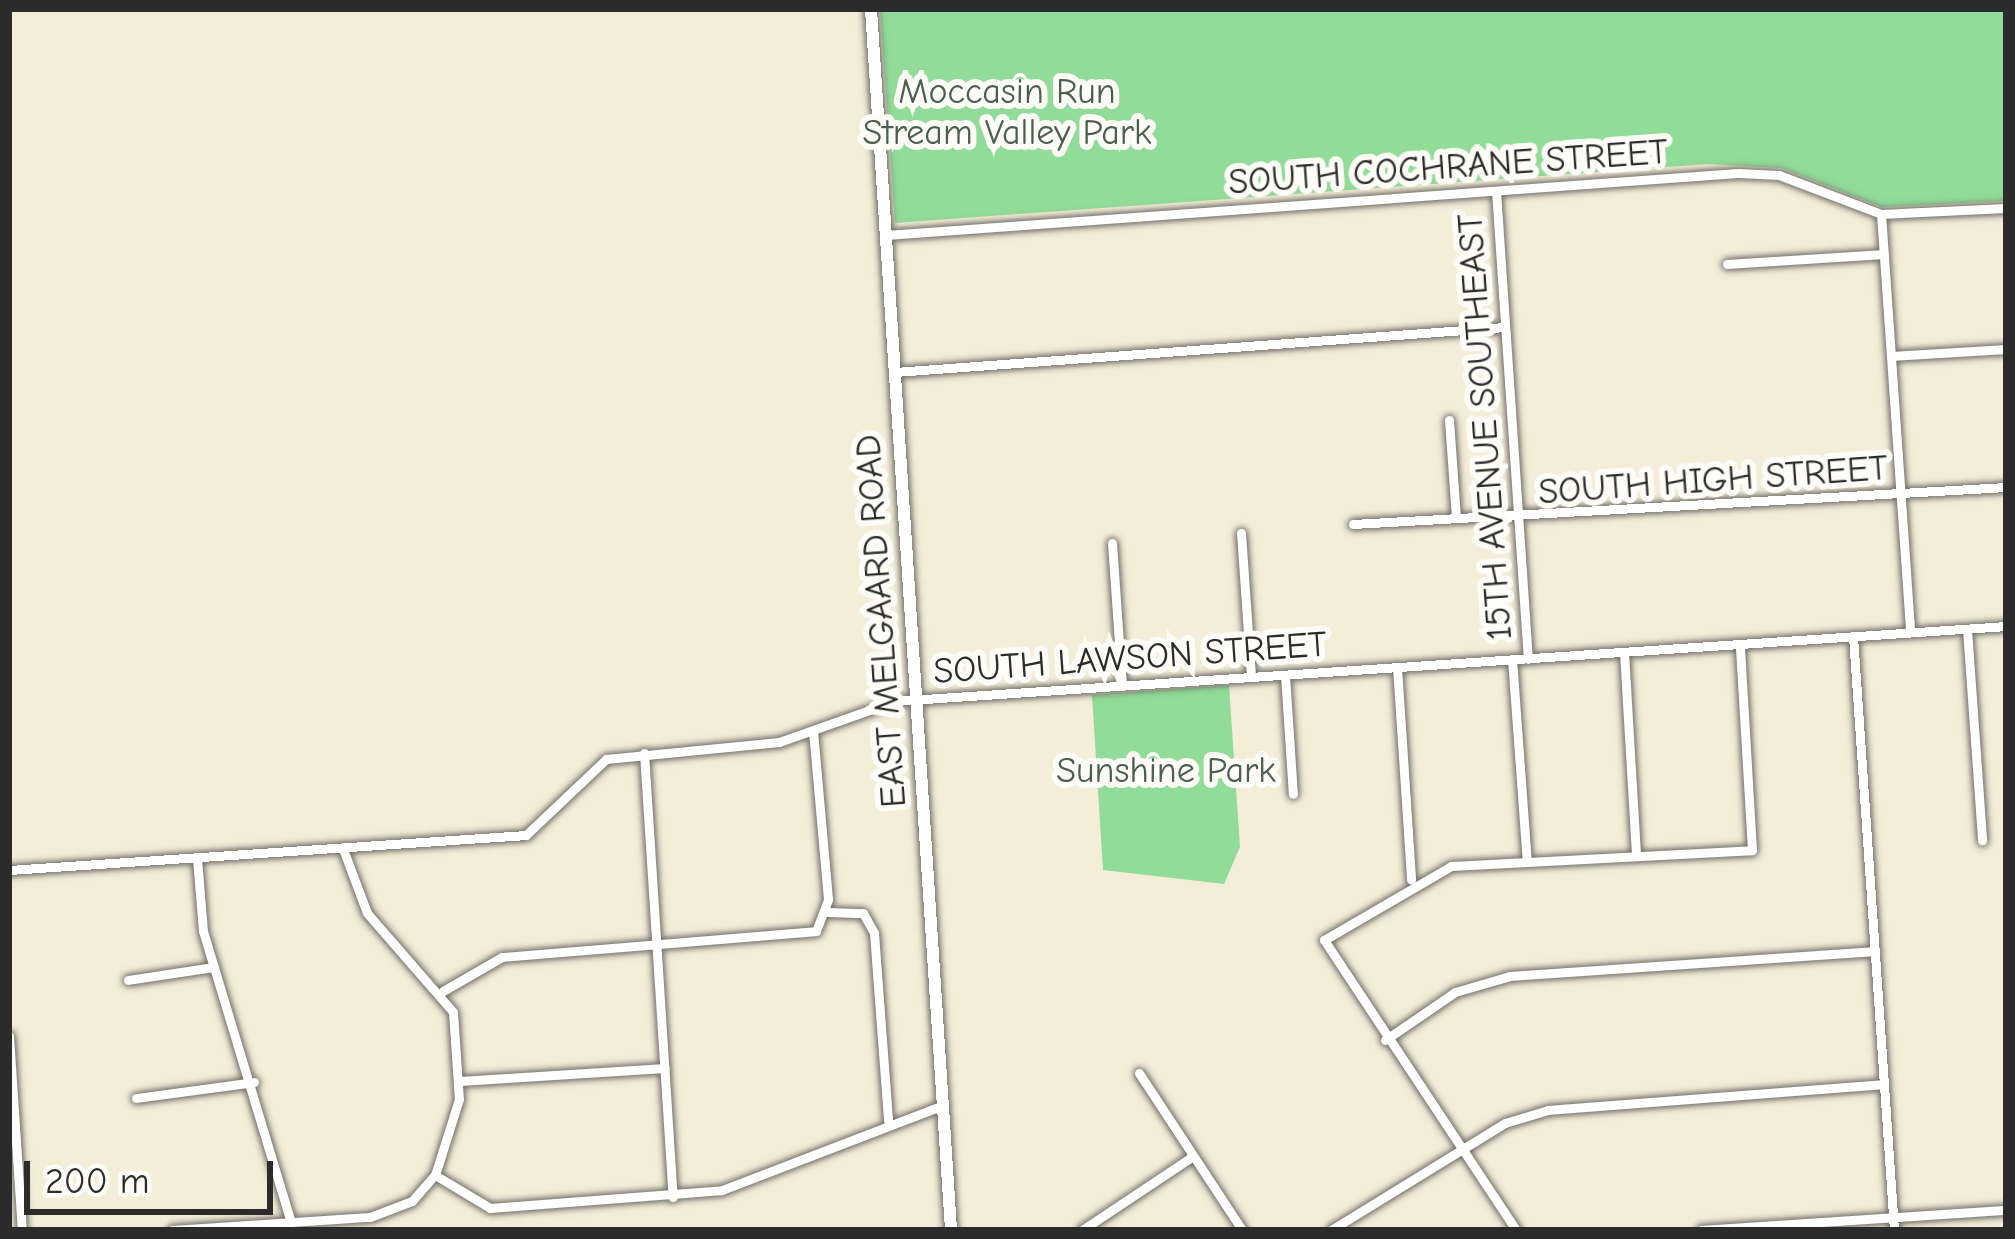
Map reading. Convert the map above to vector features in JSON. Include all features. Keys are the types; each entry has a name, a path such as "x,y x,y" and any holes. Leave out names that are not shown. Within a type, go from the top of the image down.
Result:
{"main road":[{"name":"EAST MELGAARD ROAD","path":"871,9 951,1230"}],"street":[{"name":"SOUTH COCHRANE STREET","path":"886,235 1761,172 1881,214 2006,208"},
{"name":"15TH AVENUE SOUTHEAST","path":"1496,191 1528,658"},
{"path":"1881,214 1910,632"},
{"path":"1727,264 1884,254"},
{"path":"895,372 1505,327"},
{"path":"1891,356 2006,349"},
{"path":"1448,420 1456,518"},
{"name":"SOUTH HIGH STREET","path":"1353,524 1519,520 2006,488"},
{"path":"1241,532 1251,677"},
{"path":"1112,543 1123,686"},
{"name":"SOUTH LAWSON STREET","path":"9,870 526,835 598,763 813,732 916,700 2006,626"},
{"path":"1967,628 1982,840"},
{"path":"1853,636 1894,1230"},
{"path":"1516,1230 1457,1152 1324,940 1411,880 1527,861 1752,850 1740,645"},
{"path":"1624,652 1636,856"},
{"name":"15TH AVENUE SOUTHEAST","path":"1512,659 1527,861"},
{"path":"1397,667 1411,880"},
{"path":"1285,674 1294,794"},
{"path":"813,732 828,912"},
{"path":"644,753 673,1196"},
{"path":"172,1230 388,1213 435,1175 460,1081 442,991 367,913 343,849"},
{"path":"197,858 214,968 254,1082 291,1222"},
{"path":"442,991 490,959 803,936 828,912 862,913 874,933 888,1120"},
{"path":"1385,1040 1455,992 1510,976 1875,951"},
{"path":"128,980 214,968"},
{"path":"9,1036 22,1230"},
{"path":"460,1081 665,1068"},
{"path":"1139,1073 1241,1230"},
{"path":"136,1098 254,1082"},
{"path":"1331,1230 1347,1226 1457,1152 1548,1110 1884,1084"},
{"path":"435,1175 490,1208 673,1196 775,1177 888,1120 943,1105"},
{"path":"1082,1230 1193,1156"},
{"path":"1701,1230 2006,1210"}],"green space":[{"name":"Moccasin Run Stream Valley Park","path":"880,9 2006,9 2006,201 1882,207 1781,168 1708,164 895,223"},
{"name":"Sunshine Park","path":"1229,685 1240,847 1224,884 1103,870 1092,695"}]}
